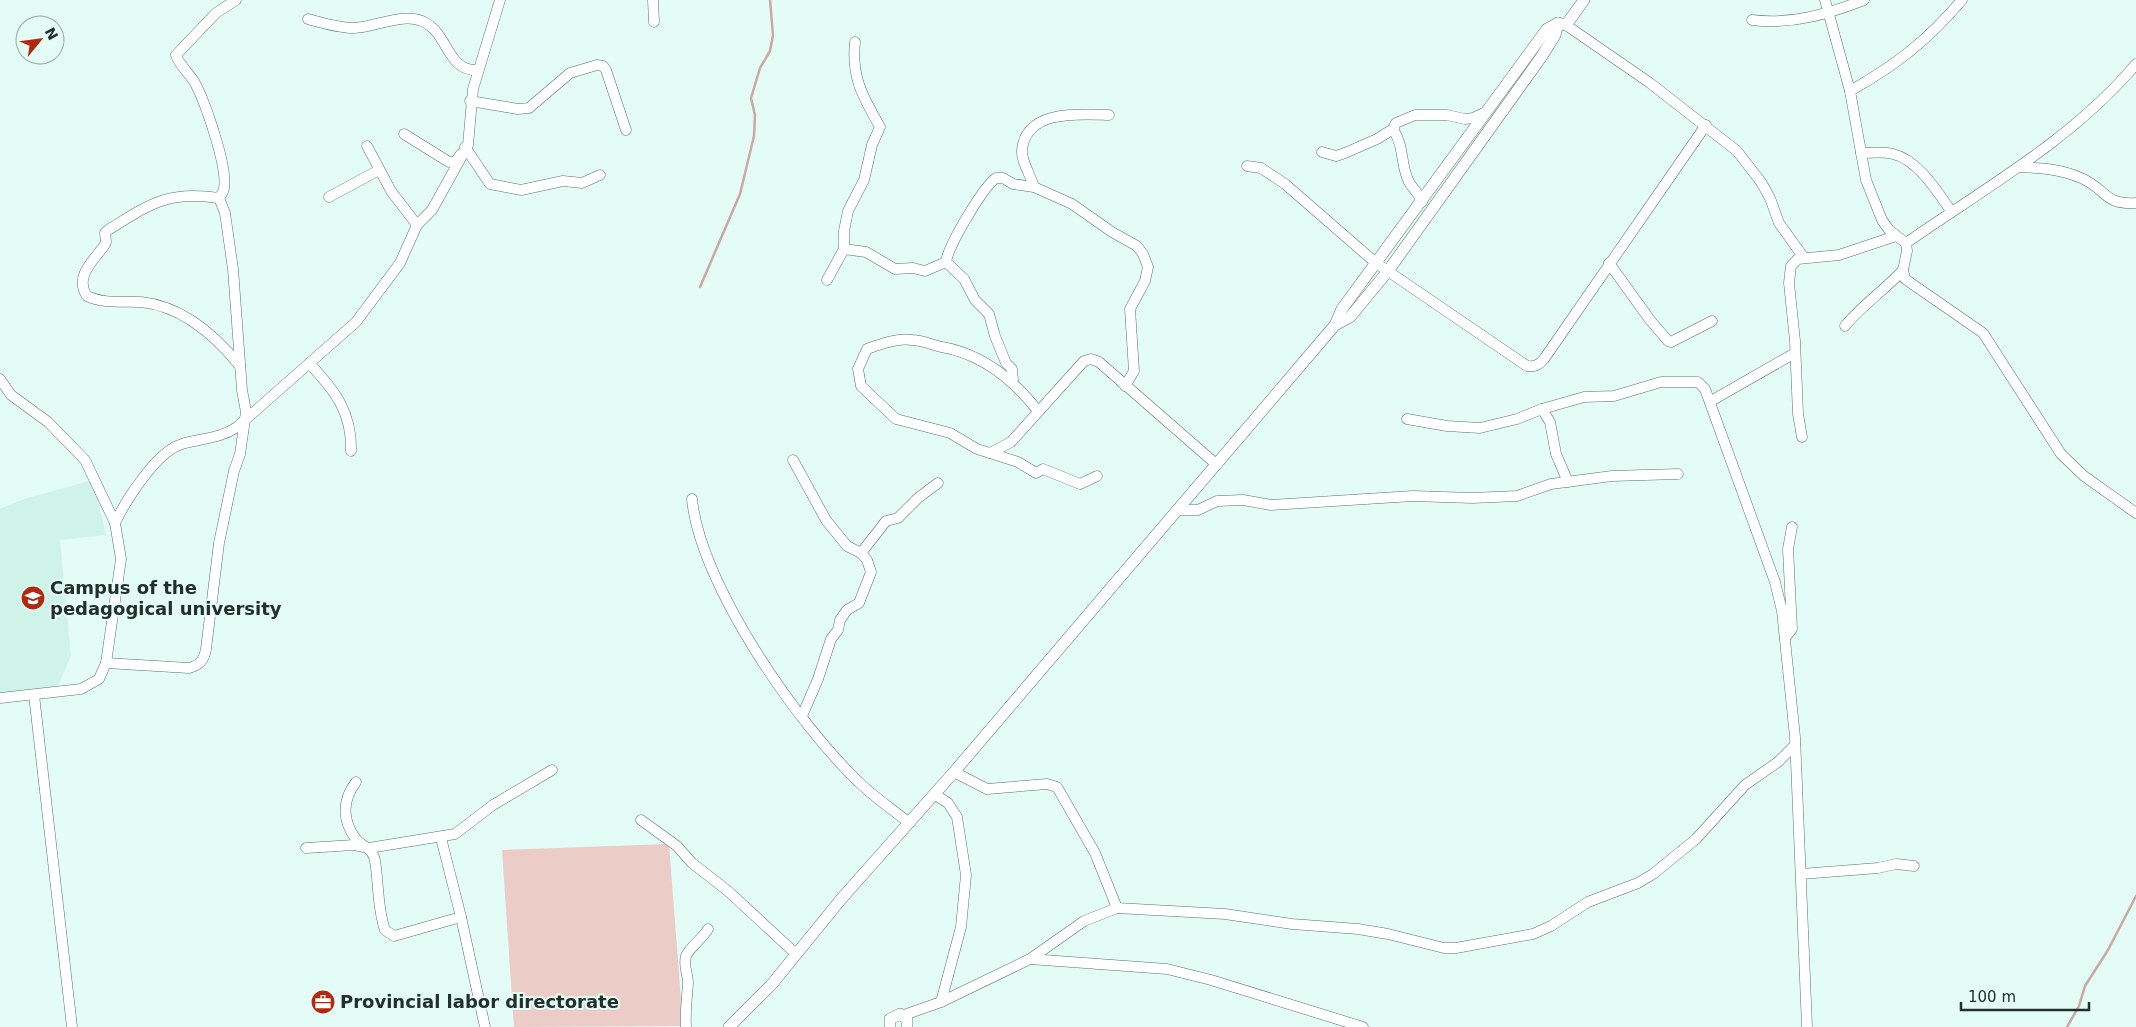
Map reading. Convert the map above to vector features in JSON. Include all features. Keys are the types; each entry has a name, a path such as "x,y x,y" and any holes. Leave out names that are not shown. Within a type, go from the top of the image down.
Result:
{"street":[{"path":"219,198 224,189 224,177 218,148 201,95 176,55 216,13 236,0"},
{"path":"115,522 142,480 169,451 179,444 227,434 246,420 356,322 400,263 418,225 432,210 454,174 467,144 470,101 500,0"},
{"path":"653,0 654,22"},
{"path":"1825,0 1850,91 1866,180 1875,208 1889,230 1906,243 1908,251 1903,270 1890,284 1860,308 1845,326"},
{"path":"1752,20 1781,22 1830,14 1864,0"},
{"path":"1850,91 1907,56 1929,36 1962,0"},
{"path":"729,1027 772,984 795,953 908,822 954,772 1336,325 1350,317 1388,271 1542,56 1562,24 1582,1"},
{"path":"308,18 355,28 384,21 419,21 428,24 437,34 455,61 469,71 478,70"},
{"path":"1336,325 1342,309 1548,30 1562,24"},
{"path":"1562,24 1737,150 1748,163 1770,198 1779,223 1804,258"},
{"path":"827,280 844,249 844,231 848,211 864,180 872,145 880,127 862,94 857,80 853,60 855,42"},
{"path":"470,101 518,109 529,108 570,73 597,64 603,66 606,70 626,130"},
{"path":"1906,243 1951,211 2020,167 2102,100 2136,64"},
{"path":"1322,152 1336,156 1393,129 1396,123 1415,114 1447,114 1465,119 1473,118 1488,110"},
{"path":"1034,187 1022,152 1026,136 1035,125 1056,116 1110,115"},
{"path":"1247,166 1261,168 1285,184 1376,263 1527,366 1532,367 1544,359 1706,126"},
{"path":"1393,129 1402,148 1403,164 1407,177 1422,202"},
{"path":"404,134 449,162 458,160 467,144"},
{"path":"467,144 490,184 497,186 521,190 563,180 582,183 600,175"},
{"path":"367,146 403,209 418,225"},
{"path":"1861,153 1886,152 1906,160 1936,190 1951,211"},
{"path":"2020,167 2059,170 2082,178 2098,188 2114,202 2136,203"},
{"path":"329,197 379,170"},
{"path":"946,262 947,252 992,181 996,178 1003,178 1013,184 1034,187 1072,204 1112,232 1137,246 1143,254 1148,268 1146,281 1130,309 1134,371 1125,386"},
{"path":"219,198 198,195 176,196 151,204 108,230 105,233 106,242 104,246 83,274 83,286 87,296 99,301 153,304 190,319 240,366"},
{"path":"106,663 189,668 198,665 204,658 219,543 246,420 233,269 225,212 219,198"},
{"path":"1410,217 1421,225"},
{"path":"1802,437 1798,414 1789,283 1791,266 1798,259 1838,256 1896,236"},
{"path":"844,249 866,252 895,269 913,268 926,271 946,262"},
{"path":"946,262 964,279 975,300 992,319 995,336 1006,363 1012,369 1013,382"},
{"path":"1609,263 1650,320 1668,341 1671,342 1712,321"},
{"path":"1903,270 1908,282 1983,333 2061,454 2084,476 2136,513"},
{"path":"1038,411 1013,382 961,351 911,339 867,348 858,369 861,386 896,419 950,433 976,449 1018,462 1036,473 1043,469 1080,484 1097,476"},
{"path":"1711,401 1795,353"},
{"path":"990,453 1011,442 1084,362 1091,359 1098,362 1216,464"},
{"path":"310,364 340,398 350,432 350,451"},
{"path":"0,378 11,395 48,422 85,460 115,522 121,559 106,663 99,678 81,689 0,698"},
{"path":"1407,419 1446,426 1480,428 1517,419 1542,409 1584,397 1614,396 1668,382 1698,382 1705,389 1711,401 1733,469 1775,582 1782,610 1795,745 1807,1027"},
{"path":"1542,409 1550,422 1556,454 1568,482"},
{"path":"794,460 834,531 847,546 861,553 870,567 870,577 860,603 847,610 840,620 838,630 829,644 818,679 802,716"},
{"path":"1177,510 1198,510 1217,501 1243,500 1270,505 1404,496 1472,498 1517,496 1539,487 1568,482 1612,476 1678,474"},
{"path":"861,553 886,521 898,518 918,498 938,483"},
{"path":"692,499 697,533 718,583 766,666 824,745 863,786 908,822"},
{"path":"1785,638 1792,629 1788,549 1792,527"},
{"path":"34,695 72,1027"},
{"path":"889,1027 893,1016 904,1015 941,1002 1030,960 1084,921 1117,908 1225,914 1292,924 1358,929 1388,934 1444,948 1456,948 1533,934 1557,922 1588,902 1638,883 1668,864 1696,839 1745,785 1778,762 1795,745"},
{"path":"306,848 354,845 369,848 441,838 455,834 493,805 552,770"},
{"path":"954,772 986,789 1047,784 1056,787 1095,853 1117,908"},
{"path":"356,782 346,797 344,807 350,830 357,840 369,848 375,860 378,907 385,930 394,936 462,917"},
{"path":"934,794 948,803 957,818 966,875 960,927 941,1002"},
{"path":"641,820 678,846 692,863 728,891 795,953"},
{"path":"441,838 462,917 485,1027"},
{"path":"1801,874 1878,868 1896,864 1914,866"},
{"path":"686,1027 685,1008 688,981 685,971 686,958 690,950 698,944 708,929"},
{"path":"1030,960 1167,969 1211,980 1363,1027"},
{"path":"904,1015 907,1019 907,1027"}],"shaded area":[{"name":"Campus of the pedagogical university","path":"93,480 106,535 60,540 71,656 57,688 0,693 0,509 24,499"},
{"path":"669,844 683,1026 514,1027 502,850"}],"waterway":[{"path":"700,287 740,194 754,136 755,115 751,98 760,68 770,51 773,35 770,0"},
{"path":"2067,1027 2079,1006 2085,986 2108,950 2136,896"}],"place":[{"name":"Campus of the pedagogical university","path":"33,598"},
{"name":"Provincial labor directorate","path":"323,1002"}]}
